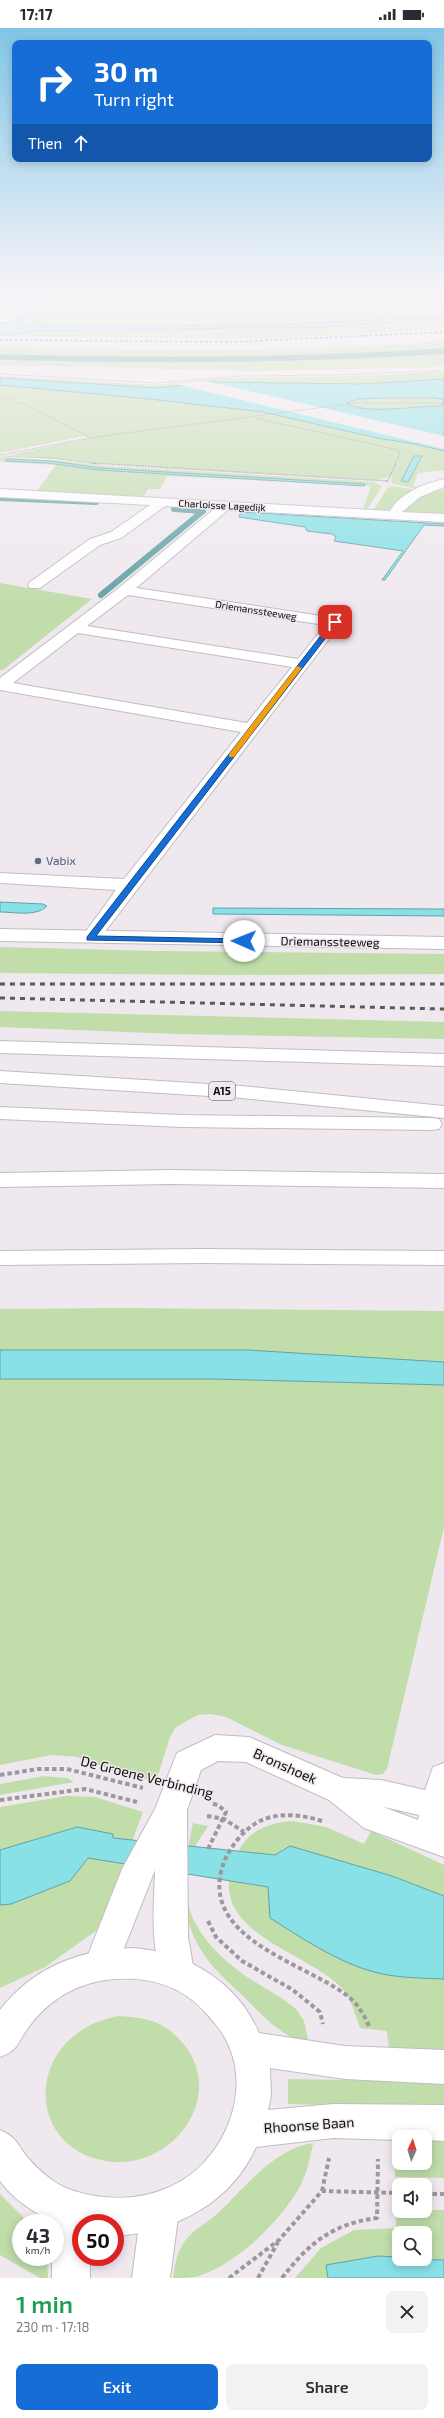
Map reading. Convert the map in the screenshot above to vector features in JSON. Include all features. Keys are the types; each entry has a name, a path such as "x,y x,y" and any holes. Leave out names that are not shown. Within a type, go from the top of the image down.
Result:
{"main road":[{"path":"394,515 401,505 411,497 422,490 444,483"},
{"name":"Charloisse Lagedijk","path":"0,493 444,518"},
{"path":"35,585 95,542 116,535 163,502"},
{"path":"0,685 126,590 225,506"},
{"name":"Driemanssteeweg","path":"90,938 129,885 335,622 126,590"},
{"path":"75,628 302,664"},
{"path":"0,685 252,729"},
{"path":"0,878 129,885"},
{"name":"Driemanssteeweg","path":"0,935 90,938 444,943"},
{"path":"0,1047 444,1060"},
{"name":"A15","path":"0,1077 241,1092 444,1112"},
{"path":"0,1113 182,1121 444,1124"},
{"path":"0,1168 170,1177"},
{"path":"0,1180 170,1177 444,1181"},
{"path":"0,1258 203,1256 444,1258"},
{"name":"Bronshoek","path":"100,1965 138,1869 173,1803 188,1762 214,1748 249,1750 340,1791"},
{"path":"340,1791 375,1818 437,1840 444,1776"},
{"path":"340,1791 381,1792 440,1807"},
{"name":"Bronshoek","path":"173,1803 171,1937 177,1972"},
{"path":"0,2148 7,2162 35,2191 71,2210 115,2217 160,2210 196,2193 226,2165 246,2130 253,2102 254,2074 248,2047 237,2022 221,2002 200,1984 177,1972 140,1963 100,1965 66,1975 36,1994 4,2026"},
{"path":"248,2047 281,2055 331,2061 373,2065 444,2067"},
{"name":"Rhoonse Baan","path":"246,2130 333,2121 444,2123"},
{"path":"71,2210 71,2278"},
{"path":"151,2278 160,2210"}],"path":[{"path":"8,399 28,406 58,423 90,438"},
{"path":"0,456 90,438 262,415 355,404 444,403"},
{"path":"0,456 52,458 116,466 388,482 400,453 392,447 254,417"},
{"name":"De Groene Verbinding","path":"0,1775 38,1769 67,1768 173,1803 218,1805 226,1812 224,1819"},
{"path":"0,1800 85,1789 173,1803 224,1819 244,1832"},
{"path":"327,1823 288,1814 262,1819 244,1832 226,1857 220,1885 227,1914 248,1938 348,1996 363,2010 370,2026 373,2065"},
{"path":"207,1851 224,1819"},
{"path":"205,1916 216,1937 242,1961 293,1990 320,2012 331,2061"},
{"path":"229,2278 279,2240 322,2191 330,2156 333,2121"},
{"path":"282,2278 299,2254 335,2228 362,2219 377,2218 379,2192 376,2122"},
{"path":"322,2191 392,2193"},
{"path":"432,2194 444,2194"},
{"path":"258,2278 279,2240"}],"green space":[{"path":"0,399 152,399 184,402 374,399 444,400 444,470 418,473 413,486 420,488 419,489 393,484 391,481 392,476 376,480 108,464 9,455 89,438 40,415 84,436 0,453"},
{"path":"0,457 64,461 107,466 374,482 382,486 368,508 363,510 371,486 364,486 365,484 100,468 51,461 8,459 6,461 48,463 98,470 333,484 167,476 160,489 148,489 143,498 36,492 56,465 0,461"},
{"path":"393,486 415,490 396,506 390,509 379,511 374,509 388,487"},
{"path":"429,489 444,490 444,515 407,513 403,510"},
{"path":"0,583 92,599 3,670 0,670"},
{"path":"0,947 157,951 444,954 444,974 228,975 0,973"},
{"path":"0,1011 444,1022 444,1039 176,1034 0,1027"},
{"path":"126,1308 444,1311 444,1362 247,1350 0,1350 0,1309"},
{"path":"0,1379 213,1379 444,1385 444,1527 387,1769 383,1774 376,1775 282,1745 226,1717 211,1714 198,1715 176,1727 170,1737 156,1782 116,1772 77,1757 52,1755 0,1765"},
{"path":"44,1776 67,1778 74,1782 0,1795 0,1784"},
{"path":"67,1796 95,1797 143,1812 113,1893 96,1931 45,1967 0,1988 0,1905 11,1904 70,1881 88,1858 112,1834 76,1827 0,1850 0,1807"},
{"path":"293,1821 326,1827 364,1844 371,1831 444,1865 444,1896 392,1876 283,1849 245,1884 268,1887 405,1977 444,1979 444,2052 389,2051 387,2031 360,2028 350,2001 341,1987 323,1973 259,1934 242,1919 231,1901 229,1879 238,1852 248,1838 261,1829 276,1823"},
{"path":"193,1823 208,1826 191,1855 186,1876 186,1895 198,1928 222,1957 253,1981 281,1998 297,2010 304,2021 309,2044 290,2037 267,2020 216,1970 205,1957 193,1936 188,1920 186,1904 185,1871"},
{"path":"119,2016 155,2022 172,2032 180,2040 194,2060 199,2081 197,2102 189,2121 176,2138 158,2152 137,2160 114,2162 84,2154 62,2139 50,2117 46,2093 51,2068 64,2045 87,2027"},
{"path":"288,2079 444,2082 444,2108 288,2104"},
{"path":"432,2140 444,2140 444,2178 395,2177 395,2170 432,2170"},
{"path":"313,2143 307,2170 299,2189 286,2208 264,2233 238,2255 210,2271 195,2277 173,2278 175,2266 182,2245 189,2236 218,2213 261,2170 273,2161 285,2153"},
{"path":"0,2194 20,2214 12,2214 12,2262 0,2255"},
{"path":"432,2210 444,2210 444,2260 432,2259 432,2226 396,2226 396,2218 432,2218"},
{"path":"392,2228 392,2257 378,2256 326,2265 328,2278 295,2278 321,2248 354,2230"},
{"path":"19,2266 47,2266 48,2278 40,2278"}],"water":[{"path":"149,399 358,399 346,403 354,407 365,409 439,406 443,405 444,400 444,451 415,444 377,438 263,412"},
{"path":"414,456 422,456 408,482 401,481"},
{"path":"7,459 51,461 100,468 365,484 364,486 98,470 48,463 5,461"},
{"path":"241,512 444,524 444,526 424,525 385,580 382,580 403,551 334,541 336,537 332,534 307,531 305,527 239,517"},
{"path":"0,902 43,904 47,906 37,912 31,913 0,912"},
{"path":"213,908 444,909 444,916 213,914"},
{"path":"0,1350 247,1350 444,1362 444,1385 213,1379 0,1379"},
{"path":"77,1827 113,1834 113,1838 275,1855 290,1846 392,1876 444,1896 444,1979 382,1974 360,1968 333,1956 270,1918 268,1887 88,1858 70,1881 11,1904 0,1905 0,1850"},
{"path":"378,2256 392,2257 392,2266 432,2266 432,2260 444,2260 444,2278 328,2278 326,2265"}],"pier":[{"path":"238,399 284,399 444,436 444,449"}],"waterway":[{"path":"0,498 96,502"},
{"path":"101,595 203,511 174,509"}],"railway":[{"path":"0,984 444,984"},
{"path":"0,998 444,1009"}],"slow traffic":[{"path":"232,755 299,668"}],"place":[{"name":"Vabix","path":"38,861"}],"route":[{"path":"244,941 90,938 129,885 335,622"}]}
